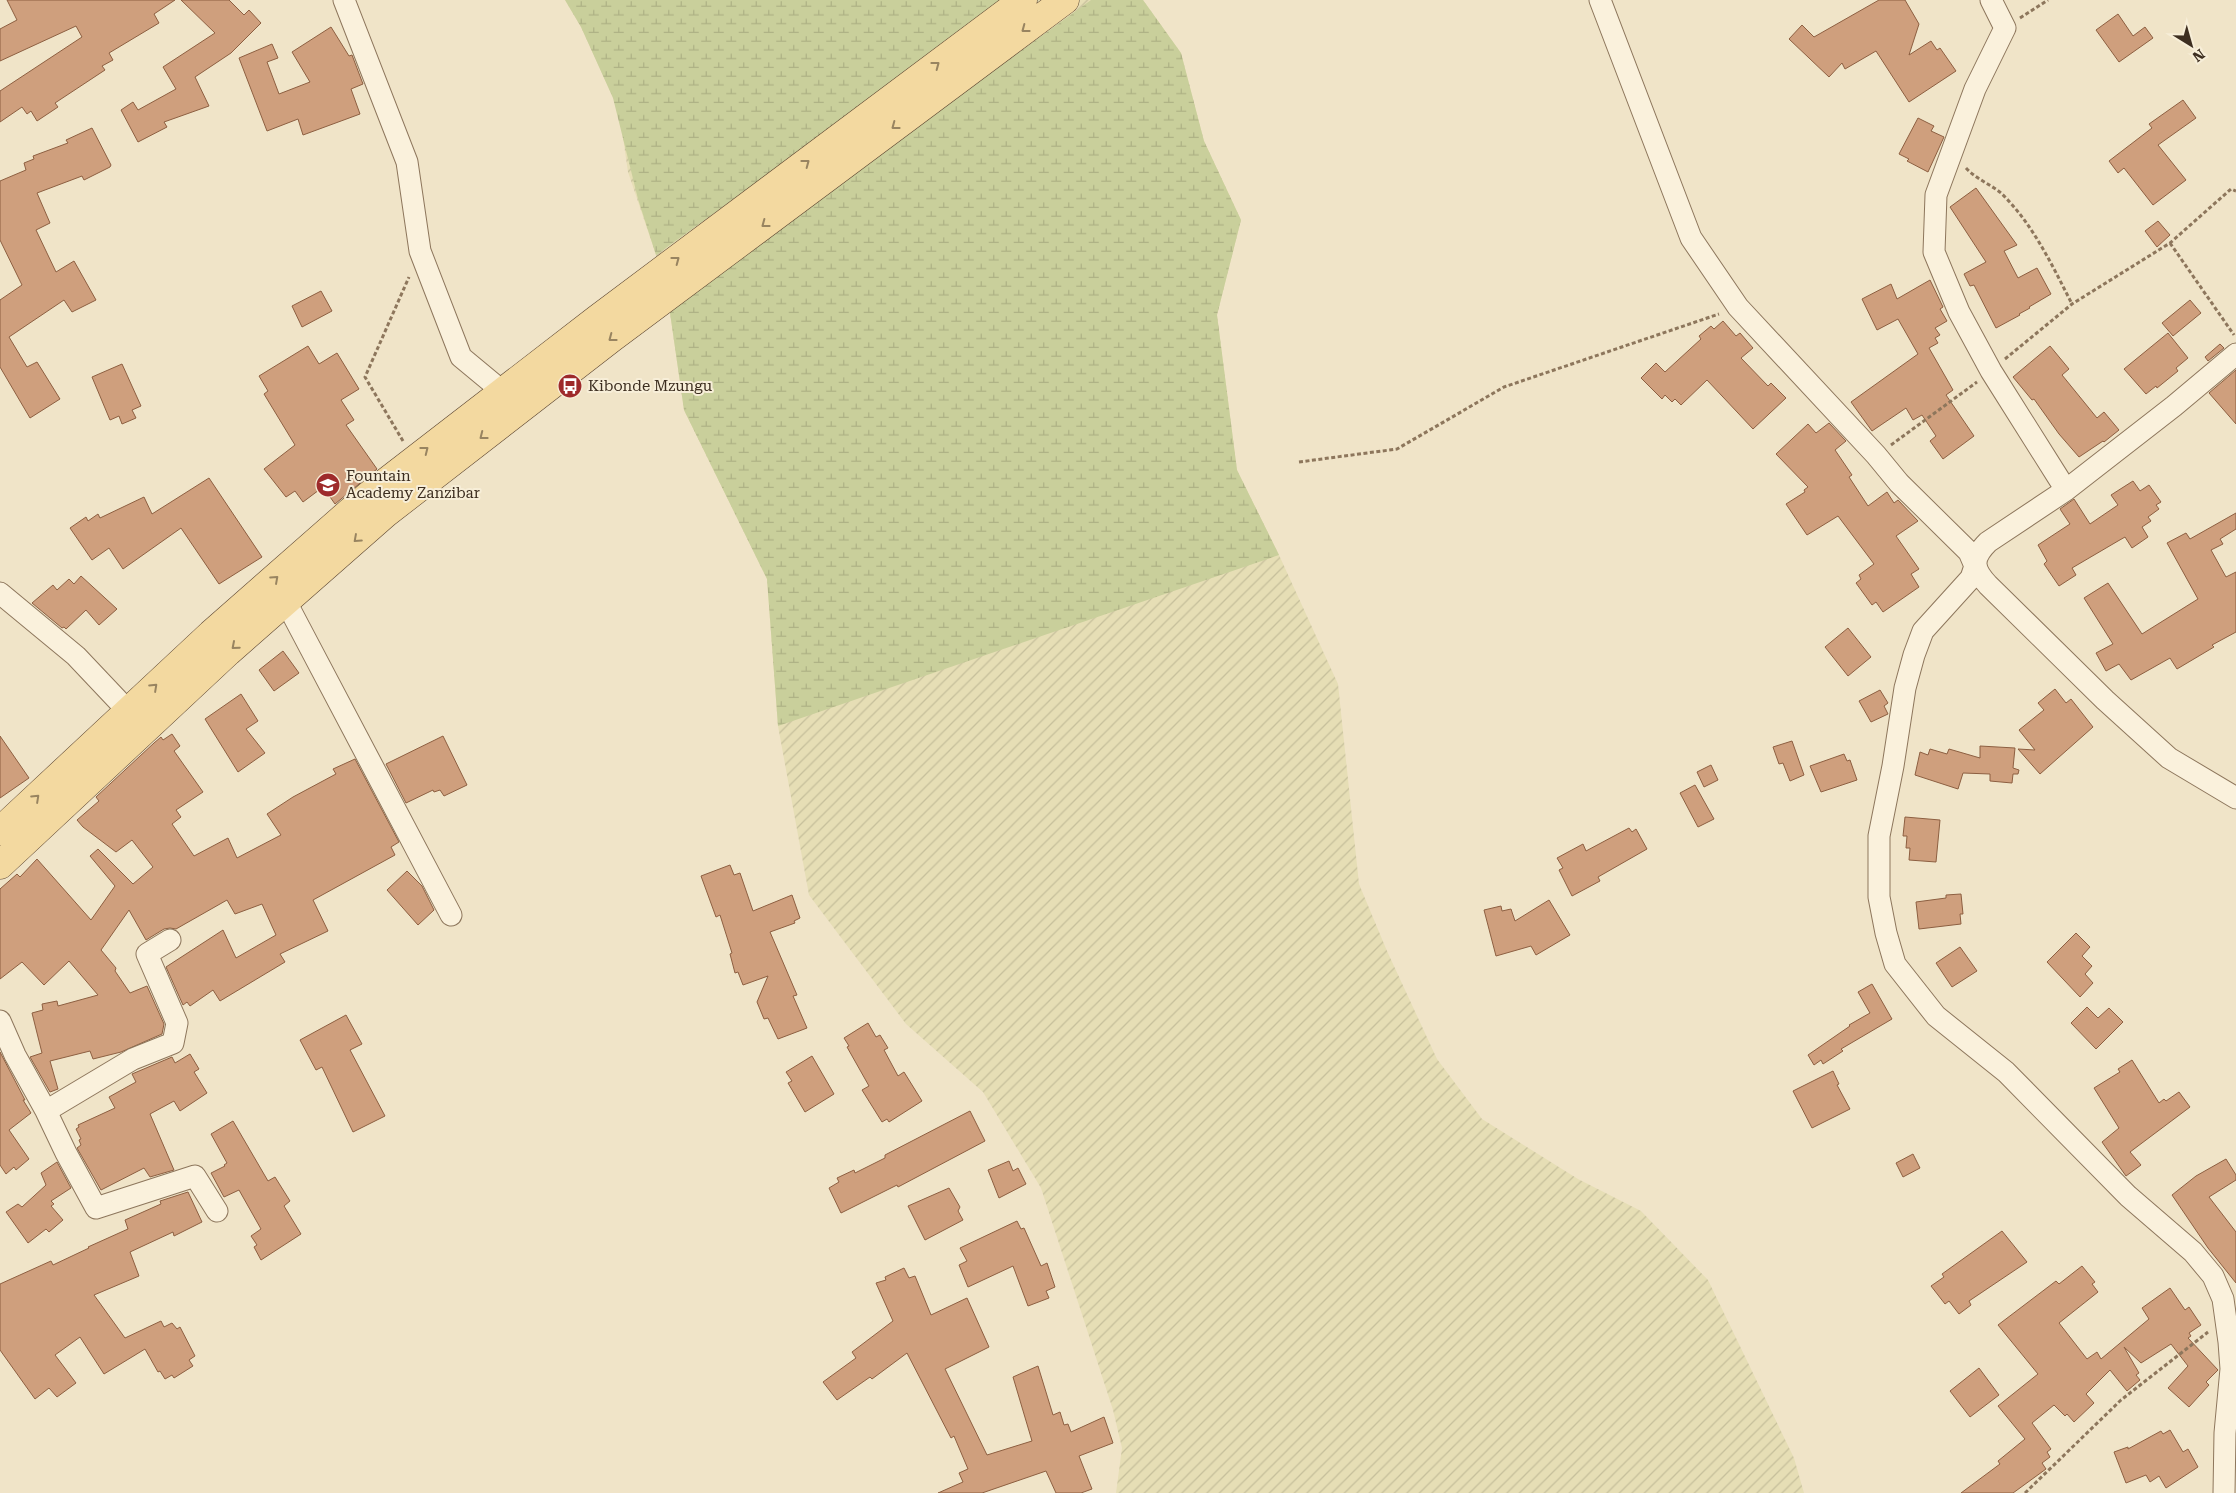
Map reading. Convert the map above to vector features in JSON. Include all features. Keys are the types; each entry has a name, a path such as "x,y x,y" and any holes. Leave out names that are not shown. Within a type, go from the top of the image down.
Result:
{"main road":[{"path":"0,865 228,652 385,514 497,425 644,299 1023,0"},
{"path":"0,831 128,711 369,495 502,391 644,299 1065,0"}],"street":[{"path":"344,0 407,162 420,251 461,357 502,391"},
{"path":"1600,0 1691,238 1738,307 1876,455 1899,484 1969,552 1976,571 1988,585 2105,700 2169,758 2236,798"},
{"path":"1991,0 2005,28 1975,89 1936,195 1934,252 1959,312 1991,371 2066,490"},
{"path":"2224,1493 2225,1433 2231,1369 2223,1299 2213,1276 2193,1252 2128,1196 2006,1072 1936,1016 1895,964 1879,897 1879,836 1906,688 1914,655 1923,631 1968,582 1979,553 1988,542 2066,490 2174,406 2236,354"},
{"path":"0,593 76,656 128,711"},
{"path":"286,602 451,915"},
{"path":"46,1111 133,1059 173,1043 177,1023 147,954 170,940"},
{"path":"0,1021 15,1056 96,1208 195,1176 216,1211"}],"path":[{"path":"2005,28 2048,0"},
{"path":"1951,151 1970,173 2000,192 2022,218 2042,245 2072,304"},
{"path":"1876,455 1991,371 2072,304 2170,243 2231,189 2236,191"},
{"path":"2170,243 2236,338"},
{"path":"414,460 365,377 420,251"},
{"path":"1299,462 1397,449 1504,387 1738,307"},
{"path":"2025,1493 2121,1400 2226,1318"}],"shaded area":[{"path":"565,0 1143,0 1181,53 1204,141 1241,220 1217,315 1237,470 1279,555 1338,684 1359,884 1387,951 1437,1059 1482,1119 1578,1179 1641,1211 1708,1280 1794,1458 1804,1493 1116,1493 1122,1448 1113,1410 1041,1188 983,1092 906,1024 809,895 778,726 767,579 684,410 669,306 656,255 628,172 619,110 581,27"}],"green space":[{"path":"565,0 1010,0 656,255 638,199 613,98 581,27"},
{"name":"Kibonde Mzungu","path":"1091,0 1143,0 1181,53 1204,141 1241,220 1217,315 1237,470 1279,555 778,726 767,579 684,410 669,306"}],"building":[{"path":"7,0 175,0 154,14 159,23 109,53 113,60 102,66 105,70 55,103 58,107 37,121 31,111 27,114 22,107 0,122 0,91 82,37 76,26 0,61 0,29 17,20"},
{"path":"181,0 229,0 244,15 249,10 261,23 231,53 195,77 209,106 164,122 167,127 138,142 121,110 133,102 138,110 176,89 163,67 215,33"},
{"path":"1879,0 1905,0 1919,24 1909,55 1931,41 1937,50 1940,48 1956,71 1909,102 1876,51 1845,69 1842,63 1829,77 1789,39 1802,25 1814,37"},
{"path":"2118,14 2133,36 2145,27 2153,38 2119,62 2096,30"},
{"path":"331,27 349,56 352,55 363,84 351,89 360,114 303,135 298,119 267,131 239,58 272,44 278,58 267,62 279,94 310,82 292,52"},
{"path":"2183,100 2196,118 2158,145 2186,180 2153,205 2124,168 2118,173 2109,161 2152,128 2149,124"},
{"path":"1918,118 1934,126 1931,131 1944,137 1928,172 1907,161 1909,159 1899,154"},
{"path":"92,128 111,165 110,167 84,180 82,176 37,193 50,223 36,230 56,272 74,261 96,300 72,312 64,300 9,337 27,367 37,362 60,399 30,418 0,367 0,300 22,285 0,240 0,181 26,170 24,163 34,159 33,156 68,143 66,140"},
{"path":"1976,188 2017,245 2004,251 2018,278 2037,268 2051,294 2029,307 2020,315 1996,328 1974,285 1970,286 1964,274 1986,262 1950,207"},
{"path":"2158,221 2170,235 2157,247 2145,231"},
{"path":"1930,280 1943,307 1940,309 1947,321 1935,328 1940,335 1935,338 1938,343 1929,348 1953,390 1946,395 1974,436 1943,459 1930,441 1936,436 1922,415 1913,420 1906,408 1872,431 1851,402 1918,354 1898,319 1877,330 1862,299 1891,284 1897,299"},
{"path":"321,291 332,311 302,327 292,306"},
{"path":"2190,300 2201,313 2173,336 2162,323"},
{"path":"1723,321 1736,336 1740,333 1753,348 1741,358 1768,386 1771,383 1786,398 1753,429 1707,380 1681,405 1675,399 1672,402 1665,395 1662,399 1641,378 1656,363 1665,372 1701,339 1699,336 1711,326 1714,329"},
{"path":"2168,333 2188,358 2176,368 2178,371 2157,388 2156,386 2146,394 2124,369"},
{"path":"2220,344 2224,348 2208,361 2205,357"},
{"path":"308,346 319,364 337,353 359,389 341,400 354,420 346,425 377,469 335,504 323,487 303,502 295,491 286,497 264,469 295,445 264,394 268,391 259,376"},
{"path":"2050,346 2069,369 2062,375 2097,418 2104,412 2119,430 2104,442 2079,457 2059,434 2034,399 2032,400 2013,377"},
{"path":"122,364 141,406 132,410 136,418 122,424 119,416 110,420 92,377"},
{"path":"2236,370 2236,424 2209,393"},
{"path":"1829,423 1846,441 1835,450 1852,475 1849,477 1868,506 1887,492 1894,503 1898,500 1918,521 1896,536 1919,569 1911,574 1919,587 1883,612 1876,602 1872,605 1856,583 1861,579 1859,575 1874,564 1838,516 1807,535 1786,504 1805,492 1804,490 1808,487 1776,454 1808,424 1816,433"},
{"path":"209,478 262,557 219,584 181,528 123,569 109,548 92,560 70,528 86,517 88,521 98,514 100,518 144,497 152,514"},
{"path":"2133,481 2140,491 2149,485 2161,502 2156,505 2159,509 2148,517 2151,521 2142,527 2148,537 2132,548 2125,537 2072,568 2076,575 2059,586 2044,564 2047,561 2038,545 2070,524 2060,509 2074,499 2090,524 2118,505 2111,495"},
{"path":"2236,513 2236,529 2220,539 2223,544 2211,550 2226,577 2236,572 2236,632 2212,645 2214,647 2177,669 2170,658 2131,680 2119,664 2106,671 2096,653 2113,644 2084,598 2108,583 2142,634 2198,599 2167,543 2186,533 2190,539"},
{"path":"81,576 117,609 99,625 86,610 66,629 62,628 32,603 53,585 57,590 69,579 74,584"},
{"path":"1848,628 1871,657 1848,676 1825,647"},
{"path":"283,651 299,673 274,691 259,670"},
{"path":"2055,689 2066,703 2071,699 2093,727 2040,774 2018,749 2035,750 2019,730 2044,710 2038,703"},
{"path":"1880,690 1888,703 1884,706 1888,714 1871,722 1859,701"},
{"path":"241,694 258,721 246,729 265,753 238,772 205,719"},
{"path":"172,734 180,746 174,751 203,792 176,810 181,817 172,824 194,856 228,838 237,858 281,835 267,814 293,797 336,774 333,769 355,759 399,842 391,847 395,855 313,900 328,931 280,954 285,962 220,1001 213,990 190,1006 187,1002 183,1005 166,967 223,930 236,958 276,935 262,904 235,914 227,900 176,929 164,929 146,940 129,910 101,950 116,968 115,971 130,993 147,986 164,1024 162,1034 121,1052 93,1059 90,1051 50,1061 58,1089 50,1092 30,1057 42,1053 32,1013 43,1010 42,1004 57,1001 58,1006 98,995 69,961 44,985 22,962 0,979 0,889 17,874 20,877 37,859 91,920 115,886 90,856 98,849 133,884 153,867 132,840 116,852 83,827 77,820 99,801 96,797 154,743 161,737 163,740"},
{"path":"0,736 29,778 0,798"},
{"path":"443,736 467,785 444,796 440,790 434,792 433,790 406,803 386,764"},
{"path":"1792,741 1804,775 1790,781 1783,763 1779,764 1773,747"},
{"path":"1980,746 2015,748 2013,768 2019,770 2018,774 2013,774 2012,783 1990,781 1990,774 1963,773 1958,789 1915,775 1920,752 1928,755 1930,749 1947,754 1949,749 1980,758"},
{"path":"1844,754 1847,761 1850,760 1857,780 1821,792 1810,766"},
{"path":"1711,765 1718,780 1704,787 1697,772"},
{"path":"1695,785 1714,819 1698,827 1680,793"},
{"path":"1905,817 1940,820 1936,862 1909,860 1910,848 1906,848 1907,836 1903,836"},
{"path":"1629,828 1632,832 1636,829 1647,849 1598,877 1600,881 1572,896 1559,870 1563,868 1557,858 1583,844 1586,851"},
{"path":"730,865 734,875 740,873 753,911 792,895 800,918 794,921 795,923 770,932 797,995 793,996 807,1028 778,1039 768,1018 764,1019 757,1002 768,976 743,985 738,972 735,973 730,954 732,953 720,915 716,917 701,876"},
{"path":"407,871 422,886 434,910 418,925 387,890"},
{"path":"1961,894 1963,914 1960,914 1961,924 1919,929 1916,902 1946,898 1946,895"},
{"path":"1549,900 1570,935 1536,955 1531,946 1496,956 1484,910 1501,906 1502,911 1511,909 1515,921"},
{"path":"2076,933 2090,947 2082,956 2092,966 2085,974 2093,983 2080,997 2047,962"},
{"path":"1960,947 1977,971 1952,987 1936,963"},
{"path":"1872,984 1892,1019 1841,1049 1843,1051 1823,1064 1821,1060 1814,1065 1808,1055 1849,1025 1870,1013 1858,992"},
{"path":"2087,1007 2098,1018 2109,1008 2123,1022 2096,1049 2071,1023"},
{"path":"346,1015 362,1044 350,1050 385,1116 353,1132 322,1067 316,1070 300,1040"},
{"path":"868,1023 876,1037 880,1035 888,1048 884,1050 898,1076 904,1072 922,1101 889,1122 887,1119 882,1122 862,1090 869,1086 844,1038"},
{"path":"0,1052 31,1113 9,1130 29,1159 16,1170 14,1167 6,1174 0,1165"},
{"path":"190,1054 199,1069 194,1072 207,1093 180,1111 174,1101 150,1114 174,1170 150,1177 144,1168 101,1190 77,1148 81,1145 79,1140 81,1139 76,1129 79,1127 78,1125 115,1108 109,1097 136,1082 132,1074 172,1057 175,1063"},
{"path":"812,1056 834,1094 805,1112 788,1083 792,1081 786,1072"},
{"path":"2132,1060 2159,1103 2164,1099 2166,1101 2179,1092 2190,1107 2130,1152 2141,1165 2126,1176 2102,1142 2119,1128 2094,1088 2120,1072 2118,1069"},
{"path":"1833,1071 1839,1084 1837,1085 1850,1109 1812,1128 1793,1091"},
{"path":"970,1111 985,1141 898,1187 897,1185 841,1213 829,1188 839,1182 837,1178 854,1170 855,1173 885,1158 885,1155"},
{"path":"233,1121 268,1181 275,1177 290,1201 284,1206 301,1234 261,1260 254,1247 257,1245 251,1236 261,1229 239,1190 224,1197 211,1173 227,1163 211,1134"},
{"path":"1913,1154 1920,1168 1903,1177 1896,1163"},
{"path":"2226,1159 2236,1175 2236,1180 2209,1197 2236,1232 2236,1283 2208,1248 2172,1195 2196,1176"},
{"path":"1009,1161 1013,1171 1018,1168 1026,1184 999,1198 988,1170"},
{"path":"57,1162 71,1188 51,1201 54,1204 51,1206 63,1220 49,1232 46,1229 28,1243 6,1212 18,1204 22,1207 46,1185 41,1173"},
{"path":"949,1188 960,1207 958,1211 963,1220 925,1240 908,1206"},
{"path":"188,1192 202,1222 174,1236 173,1232 130,1252 139,1276 94,1295 125,1338 161,1321 164,1327 172,1323 177,1329 180,1327 195,1356 189,1360 193,1366 174,1378 172,1375 165,1379 160,1371 158,1372 145,1349 104,1374 80,1337 55,1355 76,1383 57,1397 49,1388 35,1399 0,1350 0,1284 51,1261 53,1265 128,1229 125,1220 161,1204 160,1201"},
{"path":"1017,1221 1021,1229 1024,1228 1041,1266 1047,1263 1055,1287 1046,1291 1049,1298 1028,1306 1013,1266 968,1287 959,1265 967,1261 960,1248"},
{"path":"2002,1231 2027,1262 1969,1301 1971,1305 1959,1314 1949,1301 1945,1304 1931,1286 1944,1277 1942,1274"},
{"path":"2082,1266 2095,1282 2092,1284 2098,1292 2059,1323 2087,1359 2097,1352 2101,1359 2149,1319 2142,1308 2170,1288 2185,1310 2189,1307 2201,1325 2189,1333 2191,1336 2188,1338 2218,1370 2206,1382 2209,1385 2189,1407 2168,1388 2188,1366 2171,1344 2141,1363 2124,1347 2139,1373 2136,1375 2140,1380 2127,1391 2110,1370 2086,1394 2094,1403 2074,1422 2067,1414 2065,1416 2054,1405 2032,1423 2051,1449 2047,1452 2050,1457 2042,1463 2046,1469 2013,1493 1961,1493 2000,1464 1998,1461 2025,1439 1998,1406 2038,1374 1998,1325 2056,1281 2059,1284"},
{"path":"904,1268 909,1278 915,1276 931,1315 967,1298 989,1347 945,1369 987,1455 1032,1441 1013,1377 1038,1366 1053,1415 1060,1412 1064,1425 1068,1424 1071,1432 1104,1417 1113,1443 1079,1456 1092,1489 1081,1493 1056,1493 1046,1471 982,1493 938,1493 963,1482 959,1473 968,1469 954,1436 951,1438 907,1353 872,1379 870,1377 837,1400 823,1382 856,1358 852,1352 893,1321 876,1283 886,1280 885,1277"},
{"path":"1979,1368 1999,1395 1970,1417 1950,1391"},
{"path":"2170,1430 2183,1452 2188,1449 2198,1467 2166,1488 2159,1476 2150,1482 2146,1475 2126,1483 2114,1452 2128,1447 2128,1449 2161,1431 2163,1434"}],"place":[{"name":"Kibonde Mzungu","path":"570,386"},
{"name":"Fountain Academy Zanzibar","path":"328,485"}]}
